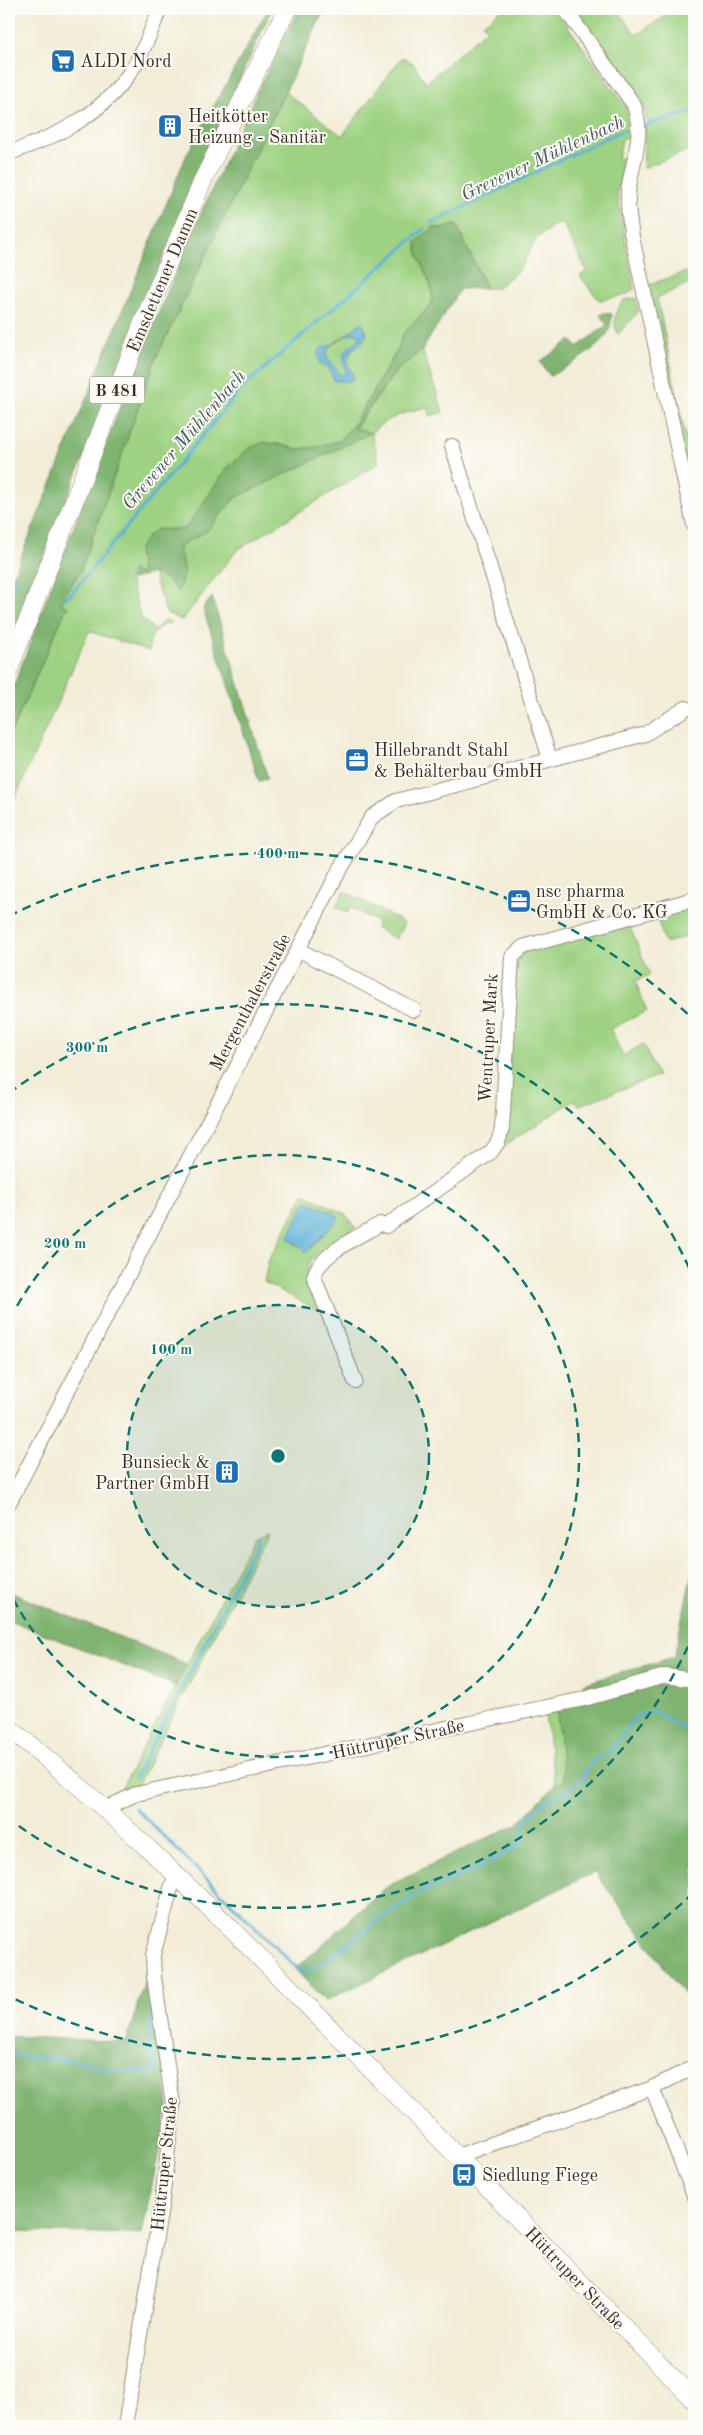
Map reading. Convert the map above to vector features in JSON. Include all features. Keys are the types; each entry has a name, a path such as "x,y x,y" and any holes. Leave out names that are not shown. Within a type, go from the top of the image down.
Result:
{"main road":[{"name":"Emsdettener Damm","path":"9,669 144,320 204,178 287,9"},
{"name":"Hüttruper Straße","path":"9,1728 104,1809 178,1876 457,2156 694,2400"}],"street":[{"path":"9,153 57,134 76,124 98,108 131,72 144,49 154,16 160,9"},
{"path":"565,9 634,105 639,128 628,195 631,232 694,525"},
{"path":"452,446 550,759"},
{"name":"Mergenthalerstraße","path":"9,1503 338,873 372,817 396,801 645,734 686,708"},
{"name":"Wentruper Mark","path":"355,1381 314,1277 316,1268 323,1259 383,1225 491,1152 498,1142 502,1129 512,957 522,948 694,899"},
{"path":"299,950 414,1010"},
{"name":"Hüttruper Straße","path":"104,1809 136,1794 584,1699 665,1676 694,1680"},
{"name":"Hüttruper Straße","path":"125,2426 162,2201 173,2105 154,1977 153,1955 172,1885 178,1876"},
{"path":"457,2156 652,2088 694,2067"},
{"path":"652,2088 691,2177 694,2194"}],"green space":[{"path":"268,9 272,9 197,172 9,644 9,586 186,156"},
{"path":"299,9 325,9 155,360 81,570 61,604 67,607 9,737 9,699 109,436 179,263 257,93"},
{"path":"502,9 555,9 626,107 629,124 633,123 633,136 622,139 618,158 624,159 617,192 634,289 626,295 599,300 580,276 587,271 563,224 557,223 536,239 520,269 497,288 486,288 456,224 444,229 434,227 416,242 419,258 429,280 432,304 403,334 398,349 353,426 339,441 298,449 274,443 228,467 185,529 157,529 138,550 141,569 138,574 132,571 130,581 141,617 154,630 165,619 171,623 161,626 154,632 150,640 149,651 89,631 9,812 9,737 67,607 61,605 66,593 81,570 155,360 285,92 342,136 402,57 413,63 426,83 487,29 483,24"},
{"path":"575,9 617,9 636,35 676,9 694,9 694,148 643,168 646,115 636,94"},
{"path":"456,224 486,288 460,289 422,350 396,371 355,428 371,433 235,498 207,531 179,546 184,574 178,592 167,579 153,573 130,580 132,571 138,574 141,569 138,550 150,535 158,530 185,529 228,467 249,448 265,442 298,449 316,447 339,441 353,426 398,349 403,334 432,304 429,280 419,258 416,242 434,227 444,229"},
{"path":"694,269 694,281 657,298 694,478 694,515 649,285"},
{"path":"636,298 638,312 618,334 615,316 618,308 624,300"},
{"path":"604,313 612,314 610,328 600,343 565,368 550,376 540,362 571,340 577,347 607,325 600,315"},
{"path":"422,350 443,412 430,416 427,407 397,416 377,427 371,433 379,463 237,550 182,620 166,613 153,573 167,579 177,591 184,574 179,546 207,531 235,498 370,433 355,428 396,371"},
{"path":"212,597 268,779 259,781 203,608"},
{"path":"344,891 404,923 396,939 376,928 378,922 350,907 347,913 336,907"},
{"path":"694,904 694,934 665,943 656,915"},
{"path":"628,923 650,975 635,981 647,1011 610,1029 623,1056 643,1044 658,1076 579,1105 575,1100 502,1147 516,965 520,957 527,950"},
{"path":"304,1194 344,1213 356,1227 323,1248 310,1262 307,1280 318,1310 264,1282 268,1262","holes":["307,1201 309,1201 324,1234 307,1252 288,1238"]},
{"path":"268,1530 137,1786 118,1795 255,1535"},
{"path":"694,1563 694,2008 595,1872 325,2001 295,1969 390,1884 517,1824 555,1785 564,1782 557,1710 585,1694 583,1684 674,1657"},
{"path":"9,1592 187,1664 175,1686 9,1620"},
{"path":"557,1710 564,1782 555,1785 545,1714"},
{"path":"146,1977 160,2043 168,2106 142,2234 9,2231 9,2036 126,2042"}],"water":[{"path":"361,323 366,331 362,342 351,350 347,363 353,375 352,381 334,381 328,366 320,364 318,354 321,348 333,344 326,355 340,375 345,375 344,354 361,336 355,333 342,338"},
{"path":"306,1201 335,1213 339,1218 307,1252 288,1238"}],"waterway":[{"name":"Grevener Mühlenbach","path":"643,126 694,111"},
{"name":"Grevener Mühlenbach","path":"431,223 612,135 634,128"},
{"name":"Grevener Mühlenbach","path":"64,599 70,595 243,387 424,229"},
{"name":"Grevener Mühlenbach","path":"9,583 13,580 18,582"},
{"path":"135,1778 257,1542 257,1535"},
{"path":"135,1808 303,1974 325,1961 383,1917 422,1891 479,1868 522,1843 523,1824 545,1801 580,1783 591,1762 609,1753 636,1716 654,1711 682,1727 694,1728"},
{"path":"9,2053 18,2056 80,2061 106,2070 154,2072 156,2069 151,2050 150,2035 152,2016"}],"place":[{"name":"ALDI Nord","path":"63,61"},
{"name":"Heitkötter Heizung - Sanitär","path":"170,126"},
{"name":"Hillebrandt Stahl & Behälterbau GmbH","path":"357,760"},
{"name":"nsc pharma GmbH & Co. KG","path":"519,901"},
{"name":"Bunsieck & Partner GmbH","path":"227,1472"},
{"name":"Siedlung Fiege","path":"464,2175"}]}
